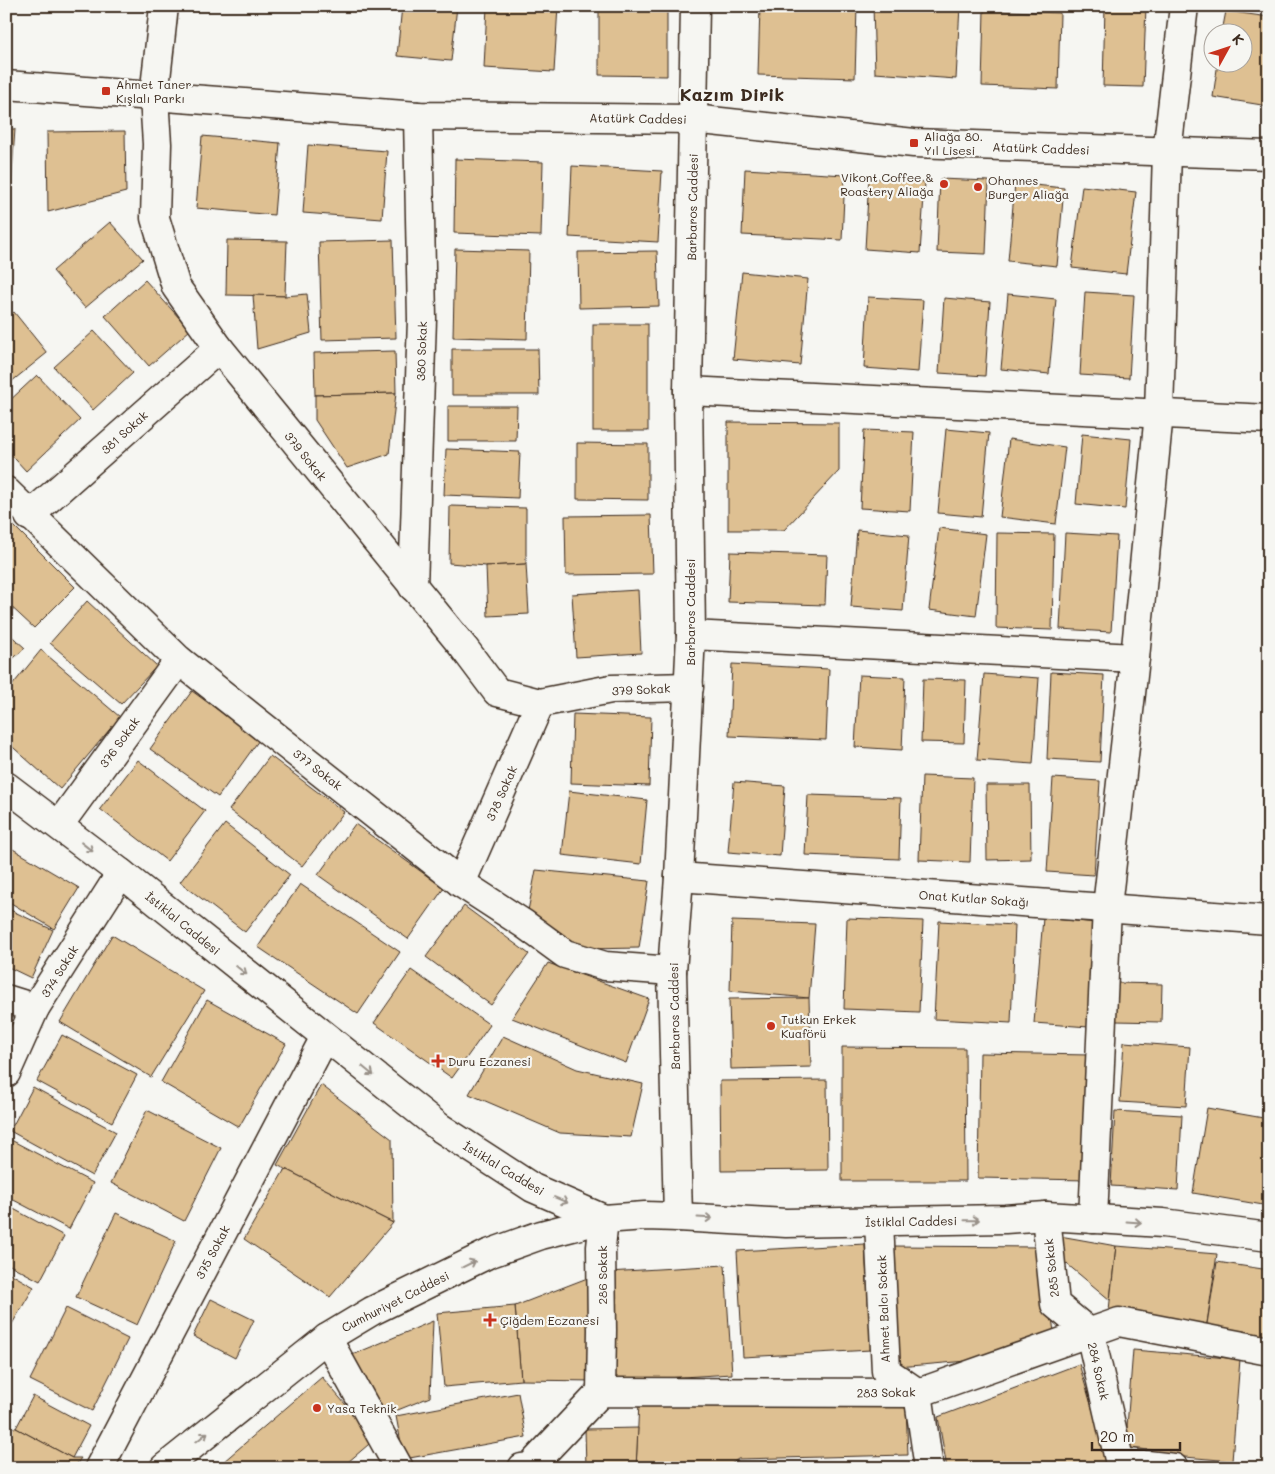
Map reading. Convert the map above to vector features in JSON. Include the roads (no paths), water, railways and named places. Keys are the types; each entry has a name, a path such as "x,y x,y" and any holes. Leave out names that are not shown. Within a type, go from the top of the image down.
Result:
{"street":[{"name":"379 Sokak","path":"164,6 154,97 157,144 155,218 176,287 218,348 464,648 497,692 540,702 611,689 689,687"},
{"name":"Barbaros Caddesi","path":"678,1217 672,971 679,877 691,635 688,391 695,6"},
{"path":"1094,1219 1107,907 1135,658 1159,413 1166,152 1184,6"},
{"name":"Atatürk Caddesi","path":"6,85 418,116 693,118 914,143 1269,155"},
{"name":"380 Sokak","path":"413,587 422,319 418,116"},
{"name":"381 Sokak","path":"29,516 218,348"},
{"path":"688,391 1269,419"},
{"name":"377 Sokak","path":"6,492 179,660 461,882 565,954 605,966 672,971"},
{"path":"691,635 1135,658"},
{"name":"376 Sokak","path":"59,825 179,660"},
{"name":"378 Sokak","path":"461,882 540,702"},
{"name":"İstiklal Caddesi","path":"6,786 121,873 439,1128 533,1188 604,1219 645,1216 786,1223 879,1222 1046,1216 1163,1223 1269,1236"},
{"name":"374 Sokak","path":"6,1073 35,1008 121,873"},
{"name":"Onat Kutlar Sokağı","path":"679,877 1269,920"},
{"path":"6,999 35,1008"},
{"name":"375 Sokak","path":"99,1468 325,1037"},
{"name":"285 Sokak","path":"1046,1216 1055,1304 1090,1333"},
{"name":"Cumhuriyet Caddesi","path":"164,1468 327,1338 372,1311 488,1254 542,1235 604,1219"},
{"name":"286 Sokak","path":"601,1392 601,1247 604,1219"},
{"name":"Ahmet Balcı Sokak","path":"879,1222 886,1371 918,1393"},
{"name":"283 Sokak","path":"601,1392 918,1393 1119,1322 1269,1351"},
{"name":"284 Sokak","path":"1090,1333 1121,1465"},
{"path":"327,1338 399,1468"},
{"path":"522,1468 530,1467 601,1392"},
{"path":"918,1393 929,1468"},
{"path":"1121,1465 1174,1468"}],"place":[{"name":"Ahmet Taner Kışlalı Parkı","path":"106,91"},
{"name":"Aliağa 80. Yıl Lisesi","path":"914,143"},
{"name":"Vikont Coffee & Roastery Aliağa","path":"944,184"},
{"name":"Ohannes Burger Aliağa","path":"978,187"},
{"name":"Tutkun Erkek Kuaförü","path":"771,1026"},
{"name":"Duru Eczanesi","path":"438,1061"},
{"name":"Çiğdem Eczanesi","path":"490,1320"},
{"name":"Yasa Teknik","path":"317,1408"}],"district":[{"name":"Kazım Dirik","path":"732,94"}]}
